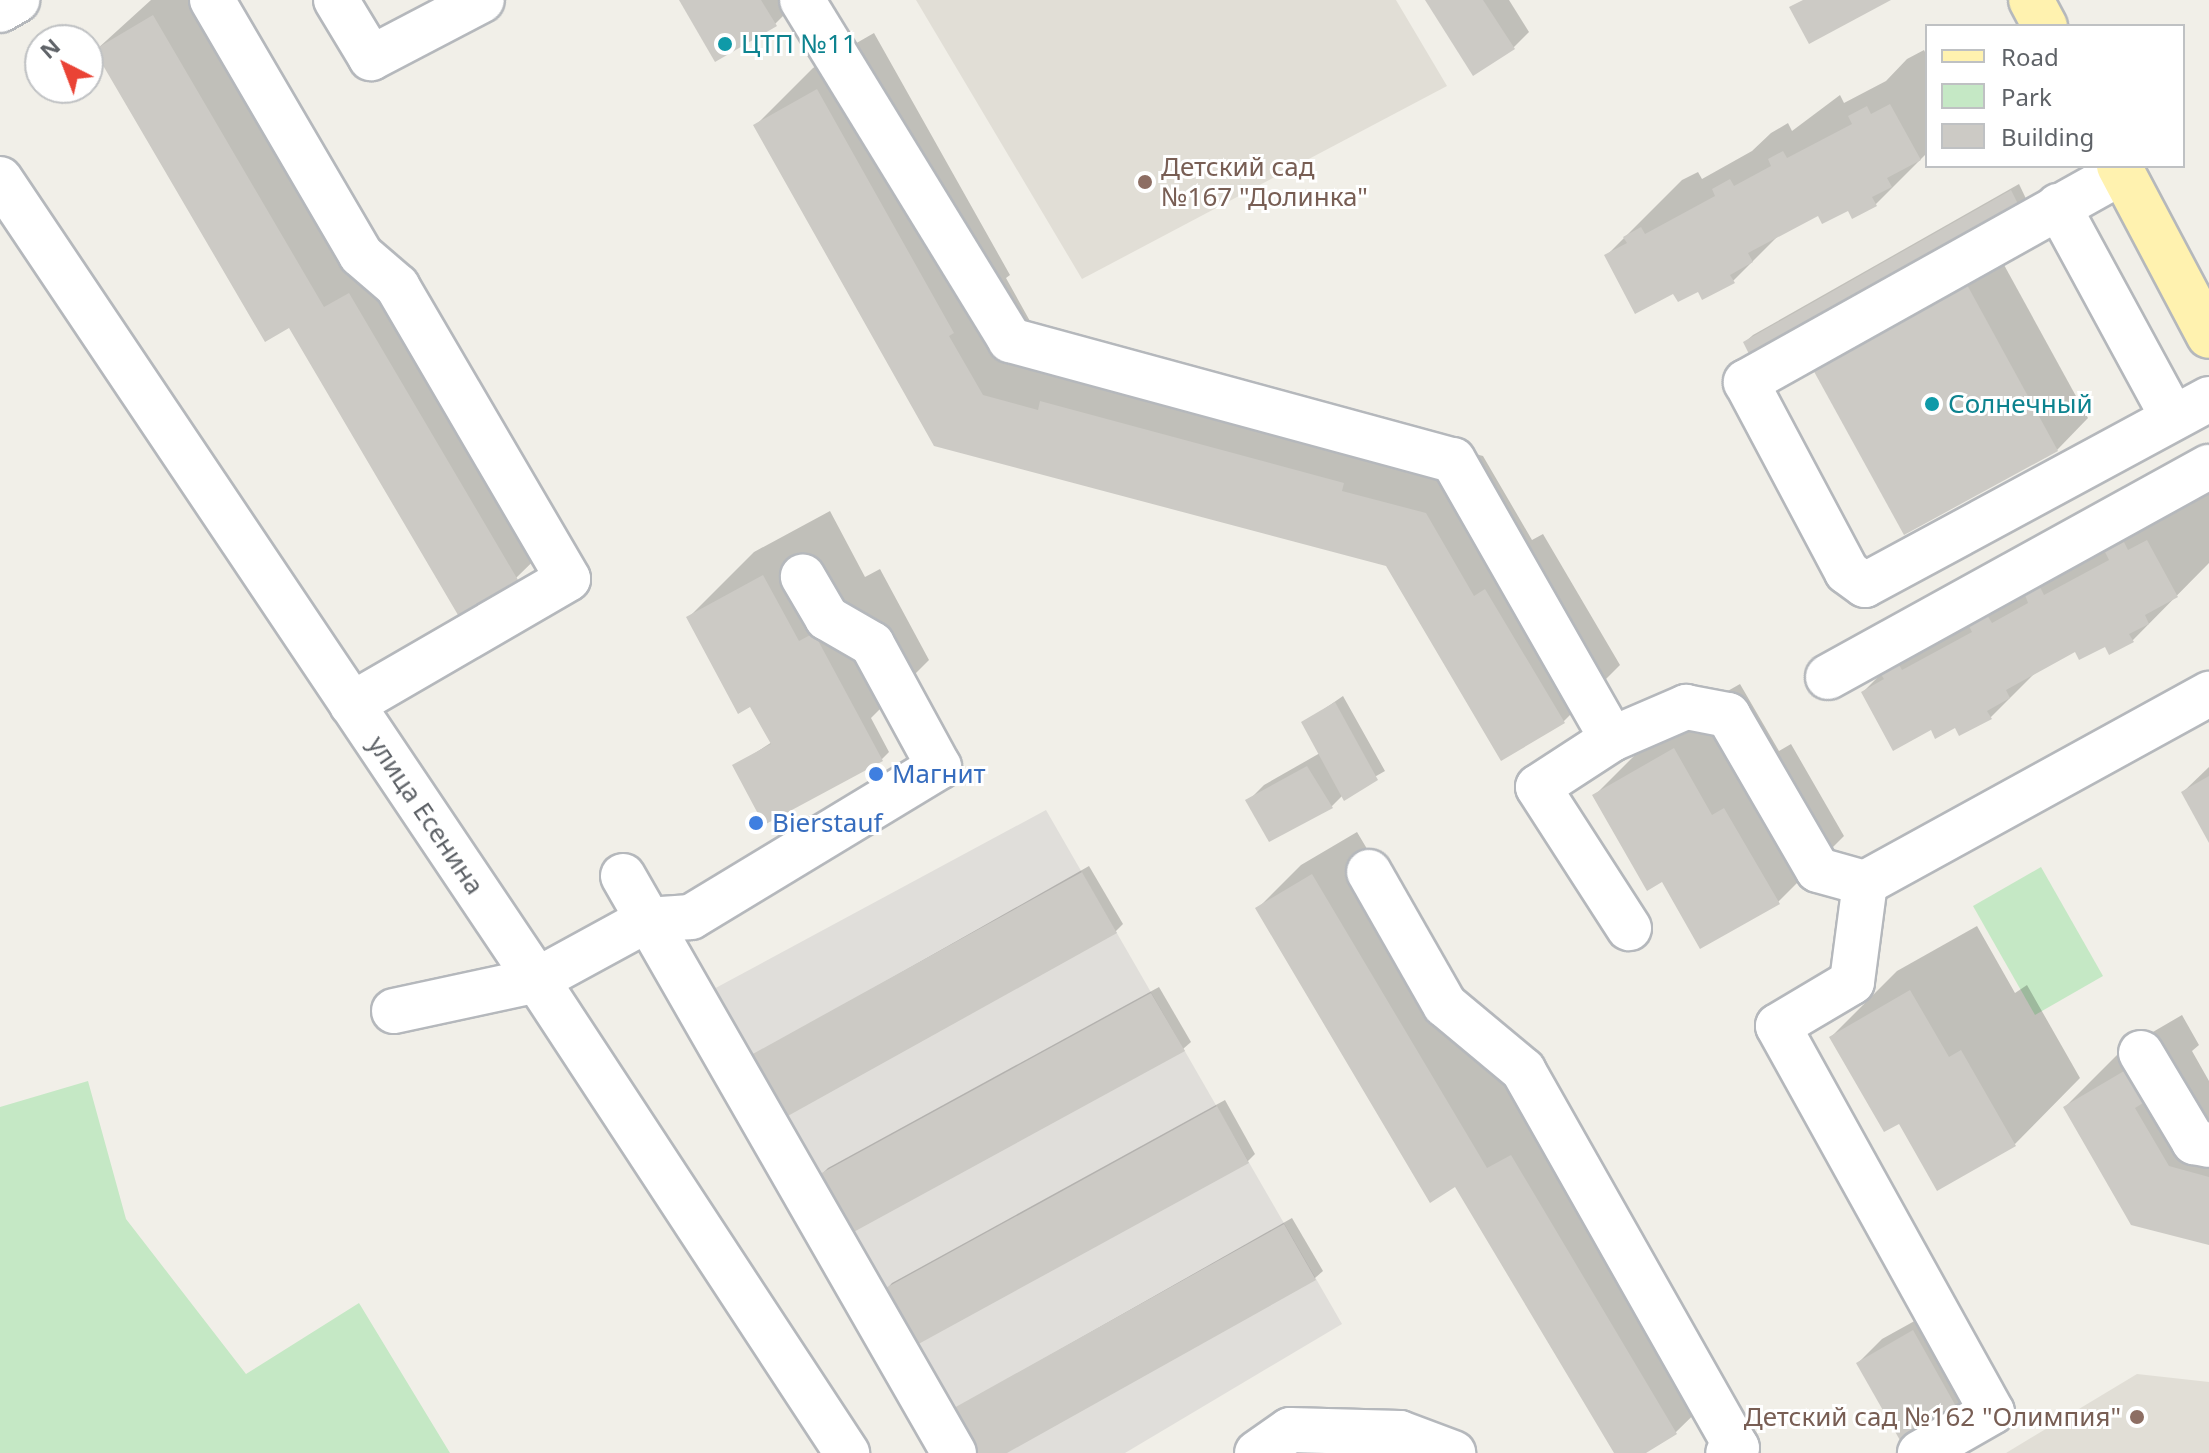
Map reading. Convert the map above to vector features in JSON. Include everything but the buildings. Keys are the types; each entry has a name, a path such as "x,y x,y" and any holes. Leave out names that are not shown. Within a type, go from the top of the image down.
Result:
{"main road":[{"path":"2031,0 2044,24"},
{"path":"2120,169 2209,336"}],"street":[{"path":"0,10 17,0"},
{"path":"212,0 361,255 397,286 568,579 352,704"},
{"path":"336,0 371,58 482,0"},
{"path":"802,0 1010,340 1453,460 1612,739"},
{"path":"2058,206 2191,408 1865,585 1847,572 1746,382 2120,169"},
{"name":"улица Есенина","path":"0,179 537,980 847,1453"},
{"path":"1828,677 2209,467"},
{"path":"394,1011 537,980 647,920 691,917 939,767 872,644 827,618 803,577"},
{"path":"1629,928 1538,787 1612,739 1686,707 1728,715 1818,870 1865,883 2209,694"},
{"path":"1369,872 1445,1005 1523,1070 1737,1448 1728,1453"},
{"path":"623,876 954,1453"},
{"path":"1865,883 1852,982 1778,1026 1868,1183 1992,1412 1920,1453"},
{"path":"2141,1053 2194,1142 2209,1145"},
{"path":"1257,1453 1290,1430 1406,1443 1453,1453"}],"shaded area":[{"name":"Детский сад №167 \"Долинка\"","path":"916,0 1396,0 1447,86 1082,279"},
{"path":"1046,810 1342,1324 1125,1453 936,1453 684,1005"},
{"name":"Детский сад №162 \"Олимпия\"","path":"2137,1374 2209,1382 2209,1453 2006,1453"}],"green space":[{"path":"2041,867 2103,976 2035,1015 1973,906"},
{"path":"88,1081 126,1219 246,1374 359,1303 450,1453 0,1453 0,1107"}],"place":[{"name":"ЦТП №11","path":"725,44"},
{"name":"Детский сад №167 \"Долинка\"","path":"1145,182"},
{"name":"Солнечный","path":"1932,404"},
{"name":"Магнит","path":"876,774"},
{"name":"Bierstauf","path":"756,823"},
{"name":"Детский сад №162 \"Олимпия\"","path":"2137,1417"}]}
